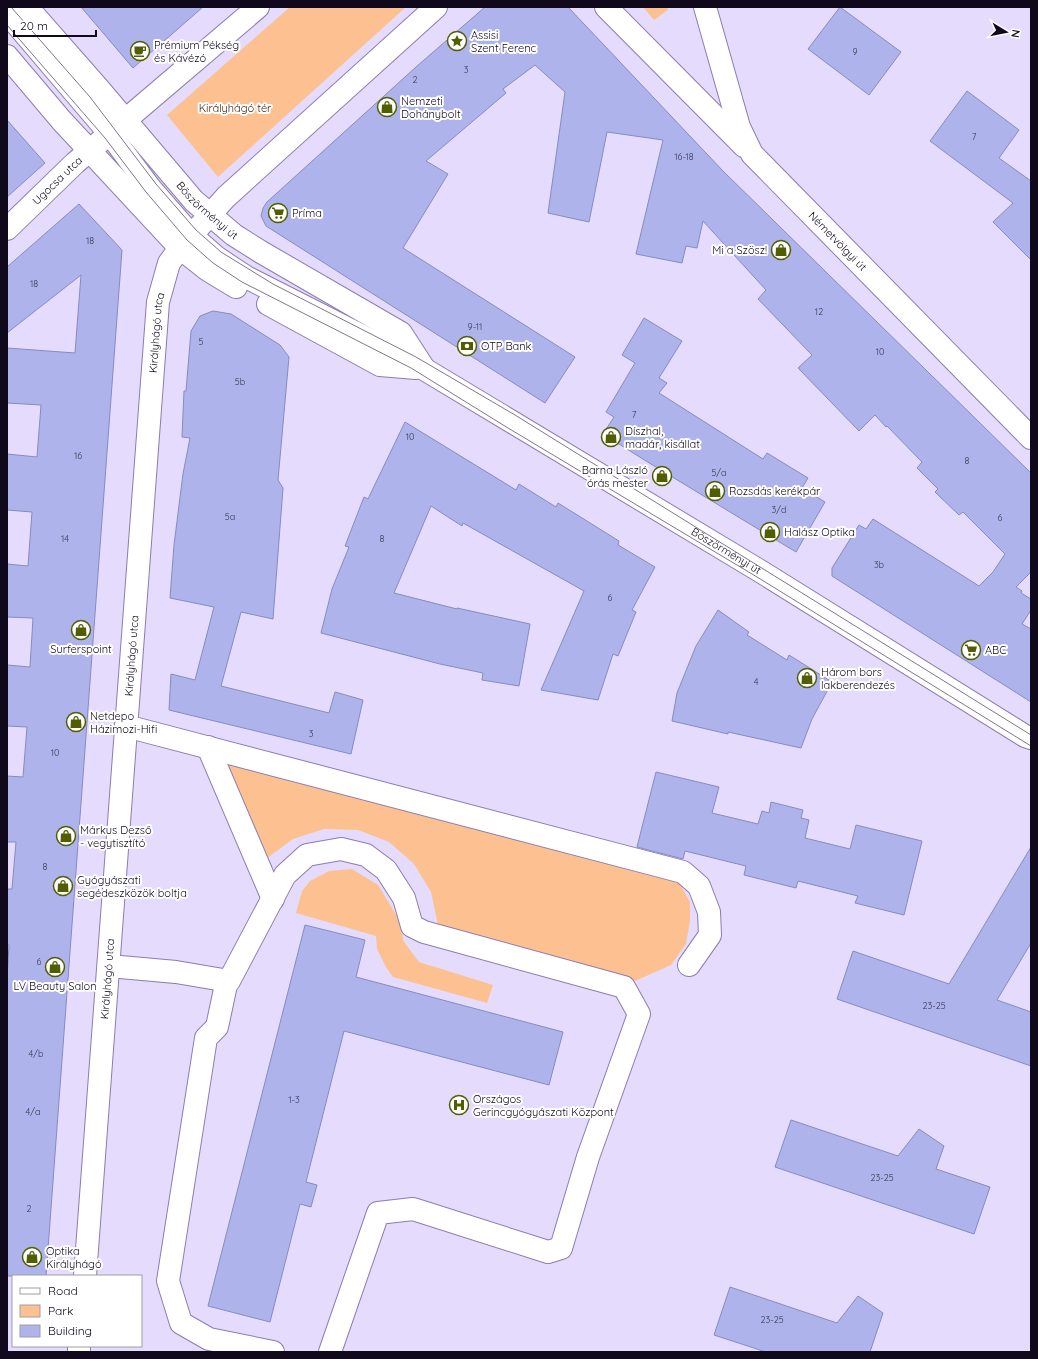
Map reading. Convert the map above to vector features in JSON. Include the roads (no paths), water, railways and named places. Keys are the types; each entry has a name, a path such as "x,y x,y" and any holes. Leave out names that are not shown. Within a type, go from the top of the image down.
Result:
{"street":[{"name":"Böszörményi út","path":"27,7 118,127 209,215 234,235 401,333 424,369 753,567 1029,740"},
{"path":"7,13 118,127 258,7"},
{"path":"185,241 226,198 436,7"},
{"path":"606,7 752,154"},
{"name":"Németvölgyi út","path":"705,7 739,127 752,154 1031,438"},
{"path":"7,56 62,121 90,151 185,241 216,257 246,276 424,369"},
{"name":"Böszörményi út","path":"118,127 150,188 185,241"},
{"name":"Ugocsa utca","path":"7,229 75,163 118,127"},
{"name":"Királyhágó utca","path":"85,1275 158,302 169,263 185,241"},
{"path":"126,726 683,872 699,886 709,912 710,935 689,965"},
{"path":"208,747 273,899"},
{"path":"108,966 176,972 229,981 285,875 307,855 341,850 366,855 386,870 404,898 412,926 424,932 624,988 639,1014 588,1157 561,1248 548,1252 413,1209 378,1213 330,1352"},
{"path":"227,980 217,1027 206,1038 168,1281 180,1323 209,1339 273,1352"}],"tram line":[{"path":"11,7 90,97 156,184 196,230 221,252 273,284 416,357 515,415 1031,735"},
{"path":"7,25 105,138 146,192 187,240 213,263 242,282 411,368 508,428 757,577 1031,746"}],"place":[{"name":"Assisi Szent Ferenc","path":"457,41"},
{"name":"Prémium Pékség és Kávézó","path":"140,51"},
{"name":"Nemzeti Dohánybolt","path":"387,107"},
{"name":"Príma","path":"278,213"},
{"name":"Mi a Szösz!","path":"781,250"},
{"name":"OTP Bank","path":"467,346"},
{"name":"Díszhal, madár, kisállat","path":"611,437"},
{"name":"Barna László órás mester","path":"662,476"},
{"name":"Rozsdás kerékpár","path":"715,491"},
{"name":"Halász Optika","path":"770,532"},
{"name":"Surferspoint","path":"81,630"},
{"name":"ABC","path":"971,650"},
{"name":"Három bors lakberendezés","path":"807,678"},
{"name":"Netdepo Házimozi-Hifi","path":"76,722"},
{"name":"Márkus Dezső - vegytisztító","path":"66,836"},
{"name":"Gyógyászati segédeszközök boltja","path":"63,886"},
{"name":"LV Beauty Salon","path":"55,967"},
{"name":"Országos Gerincgyógyászati Központ","path":"459,1105"},
{"name":"Optika Királyhágó","path":"32,1257"}],"park label":[{"name":"Királyhágó tér","path":"235,108"}]}
